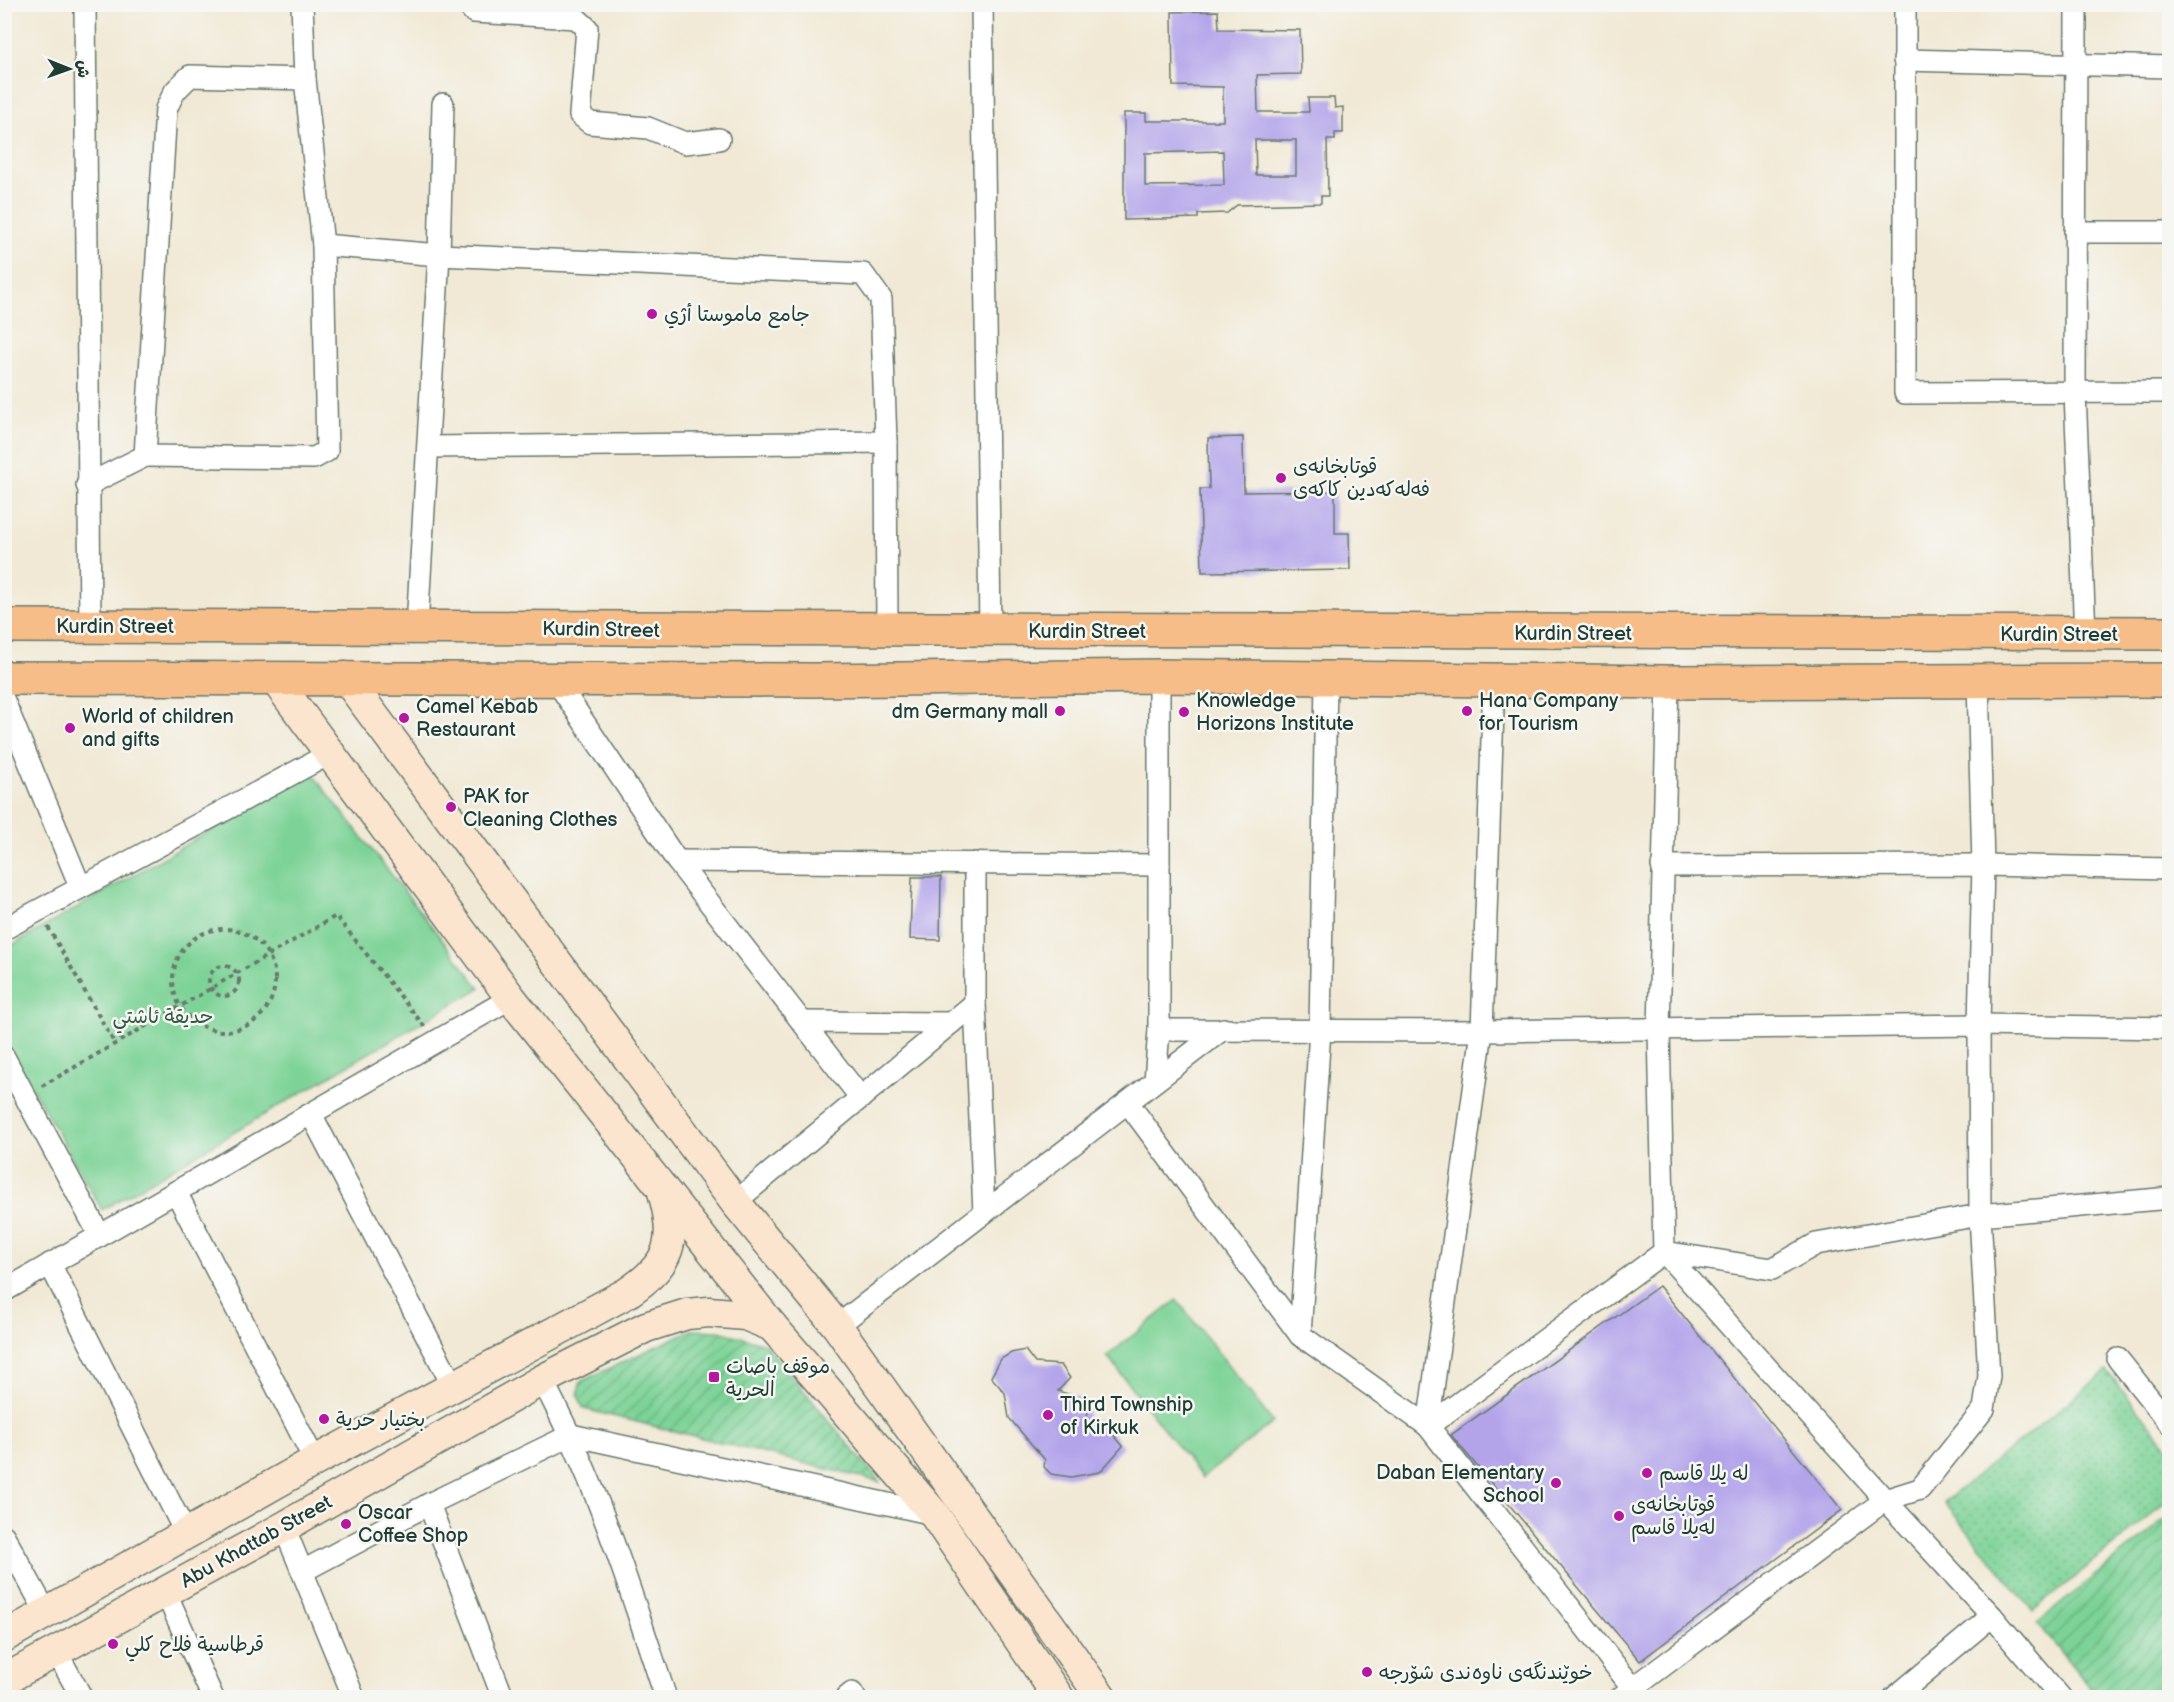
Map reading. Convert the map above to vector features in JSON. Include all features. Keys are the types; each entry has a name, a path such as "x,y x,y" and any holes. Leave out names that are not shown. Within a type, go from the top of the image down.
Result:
{"main road":[{"name":"Kurdin Street","path":"4,626 813,631 888,627 990,631 2169,633"},
{"path":"813,631 816,680"},
{"path":"4,678 345,677 816,680 1159,676 1326,680 1668,682 2169,680"},
{"path":"345,677 735,1202 837,1326 1101,1698"},
{"path":"274,678 511,998 772,1326 934,1514 1059,1698"},
{"name":"Abu Khattab Street","path":"4,1637 315,1461 627,1293 649,1278 665,1258 669,1239 669,1221 663,1189"},
{"path":"627,1293 646,1327"},
{"name":"Abu Khattab Street","path":"4,1680 284,1527 542,1380 646,1327 687,1314 709,1312 744,1316 772,1326"}],"street":[{"path":"84,4 90,626"},
{"path":"87,485 145,456 314,458 327,451 323,245 305,79 302,4"},
{"path":"467,4 474,12 576,18 587,28 580,115 590,123 648,128 685,143 719,139"},
{"path":"982,4 990,631"},
{"path":"1905,4 1905,393 2169,392"},
{"path":"2076,4 2075,393 2085,634"},
{"path":"1904,60 2169,67"},
{"path":"145,456 166,109 174,91 190,76 305,79"},
{"path":"417,627 439,255 443,104"},
{"path":"2075,232 2169,232"},
{"path":"323,245 439,255 864,274 881,299 886,442 888,627"},
{"path":"429,447 886,442"},
{"path":"1155,1081 1159,1030 1159,676"},
{"path":"555,679 677,861 861,1098"},
{"path":"1300,1335 1320,1030 1326,680"},
{"path":"1428,1426 1482,1031 1494,681"},
{"path":"1128,1102 1300,1335 1428,1426 1626,1692 1885,1500 1920,1489 1984,1409 1989,1376 1980,1215 1979,1025 1983,865 1978,681"},
{"path":"1668,682 1659,1029 1664,1252 1885,1500 1992,1616 2061,1698"},
{"path":"4,701 80,886"},
{"path":"4,929 80,886 329,754"},
{"path":"677,861 1159,865"},
{"path":"975,863 975,1003 984,1213"},
{"path":"1662,866 1983,865 2169,869"},
{"path":"4,1291 511,998"},
{"path":"735,1202 975,1003"},
{"path":"802,1022 951,1023"},
{"path":"1159,1030 1482,1031 1979,1025 2169,1028"},
{"path":"837,1326 1223,1029"},
{"path":"4,1057 100,1236"},
{"path":"311,1114 453,1386"},
{"path":"176,1192 315,1461"},
{"path":"1428,1426 1664,1252 1772,1269 1816,1244 1980,1215 2169,1198"},
{"path":"50,1264 186,1534"},
{"path":"2118,1359 2169,1424"},
{"path":"542,1380 571,1435 605,1515 666,1698"},
{"path":"303,1571 429,1504 571,1435 934,1514"},
{"path":"429,1504 503,1698"},
{"path":"284,1527 354,1698"},
{"path":"4,1536 46,1612"},
{"path":"165,1591 213,1698"},
{"path":"1894,1698 1992,1616"},
{"path":"56,1651 82,1698"},
{"path":"846,1698 852,1693 855,1698"}],"path":[{"path":"39,910 115,1044"},
{"path":"25,1096 336,916 437,1041"},
{"path":"219,929 237,930 255,938 269,955 275,972 273,995 265,1012 250,1024 235,1031 215,1031 201,1027 180,1006 173,989 176,963 189,943 200,935 219,929"},
{"path":"220,966 230,967 237,973 238,984 230,994 217,994 211,988 211,974 220,966"}],"green space":[{"name":"حديقة ئاشتي","path":"311,772 480,988 102,1210 5,1041 4,950"},
{"path":"1177,1300 1273,1422 1202,1478 1107,1356"},
{"path":"691,1330 719,1331 765,1344 880,1482 584,1409 578,1396 580,1382"},
{"path":"2107,1371 2169,1448 2169,1500 2033,1611 1944,1502"},
{"path":"2169,1516 2169,1687 2156,1697 2098,1697 2037,1623"}],"building":[{"path":"1218,11 1219,29 1300,30 1301,74 1257,75 1258,112 1309,112 1308,98 1334,98 1335,108 1343,107 1343,133 1335,133 1335,140 1327,140 1328,196 1321,196 1321,203 1237,205 1227,213 1198,214 1198,218 1124,220 1124,113 1146,113 1146,121 1223,121 1223,87 1173,86 1172,12","holes":["1255,140 1296,140 1296,175 1256,175","1223,151 1224,185 1145,186 1145,153"]},
{"path":"1243,437 1244,492 1335,491 1335,533 1349,533 1350,570 1202,572 1200,489 1209,489 1208,438"},
{"path":"912,877 941,877 940,940 910,939"},
{"name":"له يلا قاسم","path":"1659,1286 1842,1510 1640,1661 1451,1435"},
{"name":"Third Township of Kirkuk","path":"1025,1350 1035,1363 1061,1365 1070,1378 1058,1391 1083,1399 1088,1404 1087,1421 1101,1420 1123,1446 1100,1472 1071,1477 1051,1474 1044,1467 1045,1460 1009,1418 1005,1393 991,1377 1001,1359 1011,1353"}],"place":[{"name":"جامع ماموستا أژي","path":"652,314"},
{"name":"قوتابخانەی فەلەکەدین کاکەی","path":"1281,478"},
{"name":"dm Germany mall","path":"1060,711"},
{"name":"Hana Company for Tourism","path":"1467,711"},
{"name":"Knowledge Horizons Institute","path":"1184,712"},
{"name":"Camel Kebab Restaurant","path":"404,718"},
{"name":"World of children and gifts","path":"70,728"},
{"name":"PAK for Cleaning Clothes","path":"451,807"},
{"name":"موقف باصات الحریة","path":"714,1377"},
{"name":"Third Township of Kirkuk","path":"1048,1415"},
{"name":"بختيار حرية","path":"324,1419"},
{"name":"له يلا قاسم","path":"1647,1473"},
{"name":"Daban Elementary School","path":"1556,1483"},
{"name":"قوتابخانەی لەیلا قاسم","path":"1619,1516"},
{"name":"Oscar Coffee Shop","path":"346,1524"},
{"name":"قرطاسية فلاح كلي","path":"113,1644"},
{"name":"خوێندنگەی ناوەندی شۆرجە","path":"1367,1672"}]}
